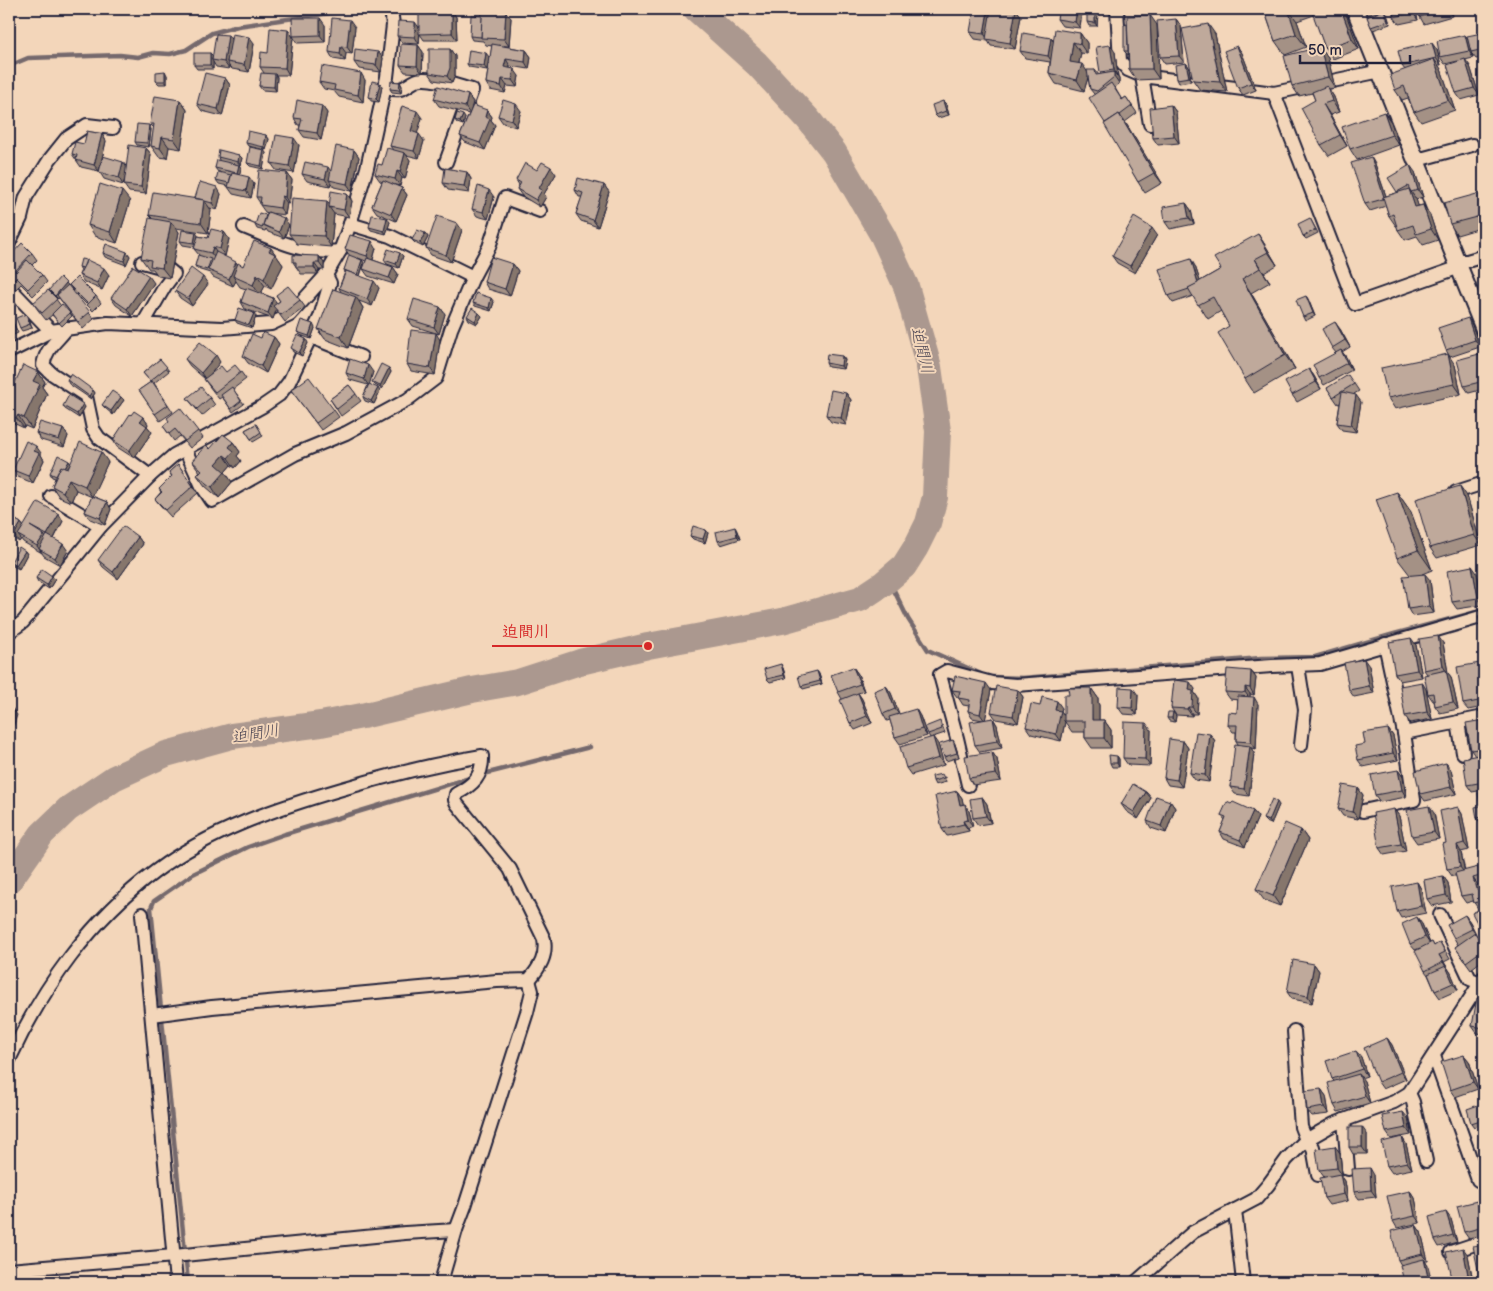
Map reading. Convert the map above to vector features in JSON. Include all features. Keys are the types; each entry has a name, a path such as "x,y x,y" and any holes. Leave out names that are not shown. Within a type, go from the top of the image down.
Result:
{"street":[{"path":"9,352 51,331 67,328 108,323 222,328 271,324 290,315 326,275 340,251 350,224 367,168 385,87 393,25 391,9"},
{"path":"1117,9 1120,62 1128,70 1142,76 1274,93 1387,76"},
{"path":"1355,9 1387,76 1417,160 1484,329"},
{"path":"1142,76 1150,124"},
{"path":"385,87 390,89 405,88 418,79 431,79 472,90 446,162"},
{"path":"1274,93 1354,304 1484,256"},
{"path":"9,243 21,218 26,197 50,159 66,139 87,125 113,128"},
{"path":"1417,160 1472,145"},
{"path":"185,449 202,486 212,501 295,454 346,433 406,400 436,378 451,329 473,277 489,247 505,198 540,211"},
{"path":"350,224 390,236 473,277"},
{"path":"244,227 293,248 330,252 340,251"},
{"path":"142,262 168,269 174,274 143,324"},
{"path":"9,632 23,622 101,526 150,476 174,455 263,406 279,395 289,382 320,317 330,283 326,275"},
{"path":"9,286 51,331"},
{"path":"67,328 61,337 52,344 45,355 44,365 51,373 86,396 93,430 99,438 150,476"},
{"path":"310,337 361,357"},
{"path":"1456,492 1484,484"},
{"path":"51,496 101,526"},
{"path":"968,785 958,738 940,675 947,671 992,683 1038,684 1320,664 1484,616"},
{"path":"1363,811 1414,800 1404,733 1385,644"},
{"path":"1298,666 1305,710 1301,745"},
{"path":"1404,733 1484,717"},
{"path":"1458,722 1463,754"},
{"path":"9,1060 46,992 79,946 122,900 171,861 214,836 296,802 431,765 482,756 482,763 475,781 470,787 456,794 456,800 457,804 510,869 544,939 546,948 544,957 540,967 529,980 498,981 152,1015"},
{"path":"142,914 176,1282"},
{"path":"1136,1282 1192,1232 1256,1199 1291,1154 1306,1140 1334,1124 1394,1102 1409,1093 1483,980 1470,979 1440,915"},
{"path":"441,1282 527,1012 532,992 529,980"},
{"path":"1294,1031 1301,1127 1306,1140 1313,1147 1318,1175"},
{"path":"1434,1056 1478,1180"},
{"path":"1409,1093 1413,1102 1426,1161"},
{"path":"1344,1120 1348,1169"},
{"path":"1236,1210 1243,1282"},
{"path":"9,1270 456,1230"},
{"path":"1451,1252 1484,1241"}],"building":[{"path":"974,9 988,11 984,34 970,32"},
{"path":"991,9 1016,9 1010,43 986,39"},
{"path":"1059,9 1077,9 1075,22 1057,19"},
{"path":"1087,9 1095,9 1095,23 1087,22"},
{"path":"1264,9 1288,9 1296,34 1275,41"},
{"path":"1311,9 1341,9 1352,39 1325,48"},
{"path":"1364,9 1375,9 1364,12"},
{"path":"1392,9 1412,9 1413,13 1394,17"},
{"path":"1417,9 1447,9 1420,17"},
{"path":"452,10 452,33 419,34 419,11"},
{"path":"482,10 506,12 504,39 481,38"},
{"path":"1384,10 1388,21 1371,27 1367,17"},
{"path":"471,15 482,16 481,37 470,36"},
{"path":"1150,15 1152,69 1129,69 1127,16"},
{"path":"292,18 320,18 320,35 293,36"},
{"path":"332,18 350,20 347,47 341,46 340,54 329,52"},
{"path":"1176,19 1179,56 1160,57 1157,21"},
{"path":"398,21 415,22 415,37 397,36"},
{"path":"1127,24 1128,51 1124,51 1124,25"},
{"path":"1208,24 1220,82 1193,80 1182,29"},
{"path":"270,28 288,30 285,68 260,67 261,52 268,53"},
{"path":"1055,29 1080,33 1080,44 1073,42 1070,62 1082,64 1077,80 1049,73"},
{"path":"1023,33 1051,38 1048,56 1020,51"},
{"path":"1482,33 1484,49 1471,52 1467,36"},
{"path":"216,34 228,35 224,62 212,60"},
{"path":"232,34 249,37 244,65 227,62"},
{"path":"1465,35 1469,51 1440,57 1437,41"},
{"path":"1432,43 1436,58 1402,66 1398,51"},
{"path":"401,44 418,45 417,66 400,65"},
{"path":"492,44 526,50 525,62 506,59 504,67 514,69 512,80 502,79 501,86 486,83"},
{"path":"1110,45 1114,70 1100,72 1096,47"},
{"path":"1237,46 1251,83 1238,88 1224,51"},
{"path":"1320,47 1328,77 1292,86 1284,56"},
{"path":"355,49 378,52 376,65 354,62"},
{"path":"429,49 450,49 450,68 447,76 429,73"},
{"path":"469,50 486,53 484,66 467,64"},
{"path":"194,53 210,53 210,65 194,65"},
{"path":"1434,59 1448,100 1414,112 1404,86 1395,90 1390,75"},
{"path":"1465,59 1474,88 1456,93 1447,65"},
{"path":"1186,63 1189,77 1177,79 1175,65"},
{"path":"322,66 361,73 358,95 334,90 335,85 319,82"},
{"path":"1087,70 1095,70 1096,75 1114,72 1114,77 1097,91 1090,89"},
{"path":"165,71 165,81 156,81 156,72"},
{"path":"205,73 225,78 218,109 197,104"},
{"path":"261,73 275,74 274,87 259,86"},
{"path":"372,81 380,83 376,99 369,97"},
{"path":"391,81 400,82 399,90 390,89"},
{"path":"1111,83 1122,100 1126,97 1132,106 1105,123 1089,98"},
{"path":"438,86 468,95 465,107 434,99"},
{"path":"1327,86 1332,101 1323,104 1340,135 1321,145 1301,108 1315,100 1312,92"},
{"path":"155,96 180,100 174,139 162,137 160,148 151,146 154,124 150,124"},
{"path":"297,100 322,106 317,133 299,130 302,119 294,118"},
{"path":"503,100 516,104 512,120 498,116"},
{"path":"943,101 946,111 935,115 932,105"},
{"path":"473,105 487,110 485,117 490,119 480,143 460,136"},
{"path":"1171,105 1174,136 1153,138 1150,108"},
{"path":"402,106 417,111 411,131 419,134 414,151 390,146"},
{"path":"1384,112 1392,135 1350,149 1342,127"},
{"path":"457,113 463,115 460,122 455,120"},
{"path":"1119,114 1154,173 1138,182 1104,124"},
{"path":"137,124 149,125 147,143 135,142"},
{"path":"87,131 102,134 94,165 76,160 77,155 72,154 75,142 84,144"},
{"path":"248,131 266,135 264,147 246,143"},
{"path":"276,135 294,138 289,166 271,163"},
{"path":"129,145 146,148 141,187 124,185"},
{"path":"336,146 354,150 347,184 329,180"},
{"path":"250,147 264,150 261,166 247,163"},
{"path":"387,148 405,153 400,172 397,171 395,179 375,174 378,164 382,165"},
{"path":"219,150 239,155 238,162 218,157"},
{"path":"103,156 123,162 119,178 99,172"},
{"path":"1371,157 1384,197 1383,199 1365,204 1351,163"},
{"path":"217,160 239,165 237,173 215,168"},
{"path":"305,162 328,167 325,179 302,174"},
{"path":"542,162 551,167 539,188 542,190 536,200 517,189 521,183 516,180 525,163 537,170"},
{"path":"1410,165 1418,190 1411,192 1408,186 1397,192 1388,178"},
{"path":"445,168 467,172 464,186 443,183"},
{"path":"259,170 287,173 285,197 282,196 280,208 260,205 261,197 256,197"},
{"path":"218,172 231,175 229,183 216,180"},
{"path":"232,173 249,177 246,191 228,187"},
{"path":"578,178 604,185 593,220 576,214 583,193 575,190"},
{"path":"383,180 402,188 391,214 372,206"},
{"path":"200,182 217,187 212,203 195,198"},
{"path":"100,184 122,191 110,232 88,225"},
{"path":"478,186 489,190 483,212 472,209"},
{"path":"1409,189 1415,207 1423,205 1431,229 1416,234 1413,225 1398,230 1393,214 1389,216 1383,197"},
{"path":"331,191 347,194 344,210 329,207"},
{"path":"153,192 204,200 201,223 149,215"},
{"path":"1484,192 1484,215 1450,224 1444,203"},
{"path":"292,198 327,201 324,236 289,234"},
{"path":"1186,203 1189,218 1165,222 1163,207"},
{"path":"268,212 284,218 279,232 263,225"},
{"path":"259,213 266,215 262,228 255,225"},
{"path":"372,215 387,218 384,231 369,227"},
{"path":"437,216 457,223 446,255 426,248"},
{"path":"1134,217 1152,228 1130,266 1112,256"},
{"path":"149,218 171,222 162,268 150,266 151,260 141,258"},
{"path":"1310,218 1316,230 1303,236 1298,224"},
{"path":"211,229 224,232 220,249 213,247 211,253 194,249 198,236 208,238"},
{"path":"182,230 196,232 194,243 180,241"},
{"path":"417,230 425,233 420,243 412,240"},
{"path":"1258,234 1268,252 1255,259 1260,268 1242,279 1285,355 1245,379 1218,333 1229,326 1213,297 1198,305 1188,288 1221,269 1214,258"},
{"path":"350,235 372,241 367,256 345,249"},
{"path":"254,241 271,248 269,251 275,254 264,279 257,275 253,285 233,276 238,263 243,266"},
{"path":"22,243 32,253 15,271 27,260 42,275 28,289 16,277 11,282 9,279 9,257"},
{"path":"106,244 127,252 124,261 103,253"},
{"path":"388,249 400,253 396,264 384,260"},
{"path":"216,252 236,262 229,279 208,270"},
{"path":"198,255 211,259 207,270 195,266"},
{"path":"293,255 319,256 319,263 314,263 314,267 296,267 296,262 293,262"},
{"path":"349,255 362,260 357,275 344,270"},
{"path":"491,257 513,264 505,289 484,282"},
{"path":"367,258 393,267 389,278 363,269"},
{"path":"81,259 86,260 83,268 79,267"},
{"path":"1191,259 1198,283 1189,289 1168,296 1159,269"},
{"path":"87,260 104,268 97,283 79,275"},
{"path":"133,266 149,276 127,309 111,298"},
{"path":"191,268 203,277 188,299 175,291"},
{"path":"346,271 374,281 367,299 339,288"},
{"path":"60,277 66,283 55,296 49,290"},
{"path":"77,277 96,296 88,304 69,285"},
{"path":"68,285 90,312 78,322 57,295"},
{"path":"288,286 300,300 281,315 273,306 280,301 276,295"},
{"path":"246,288 273,298 268,313 241,302"},
{"path":"333,289 356,297 341,337 318,329"},
{"path":"1484,289 1484,302 1479,299"},
{"path":"48,290 57,299 42,313 33,303"},
{"path":"476,293 491,298 489,308 473,303"},
{"path":"1306,296 1313,313 1303,317 1296,300"},
{"path":"414,299 440,307 434,327 408,319"},
{"path":"62,304 70,313 59,323 52,314"},
{"path":"239,308 254,313 249,325 235,320"},
{"path":"472,308 479,313 475,321 467,316"},
{"path":"26,314 30,324 20,328 16,318"},
{"path":"1468,318 1475,340 1446,350 1438,328"},
{"path":"12,320 16,330 9,333 9,321"},
{"path":"301,320 313,324 309,336 297,332"},
{"path":"1335,322 1345,340 1332,348 1322,329"},
{"path":"411,330 436,333 430,368 407,364"},
{"path":"263,332 274,337 261,366 243,356 252,334 261,338"},
{"path":"297,335 306,339 299,353 291,348"},
{"path":"200,342 216,355 201,373 185,359"},
{"path":"1341,350 1347,363 1319,378 1313,365"},
{"path":"827,354 842,356 841,366 826,363"},
{"path":"1448,354 1454,384 1388,398 1381,368"},
{"path":"1479,354 1484,381 1464,386 1457,360"},
{"path":"160,359 167,367 150,381 143,373"},
{"path":"350,359 368,365 364,379 346,373"},
{"path":"381,364 389,368 380,386 372,382"},
{"path":"23,365 38,372 33,381 40,384 24,418 18,415 16,418 9,414 9,396"},
{"path":"235,365 241,372 215,392 204,379 221,366 226,372"},
{"path":"1309,369 1316,382 1292,395 1285,382"},
{"path":"71,374 93,390 89,396 67,380"},
{"path":"1348,375 1354,384 1333,397 1327,388"},
{"path":"309,377 334,410 316,423 291,390"},
{"path":"152,381 168,405 155,414 139,390"},
{"path":"369,384 378,388 371,401 363,397"},
{"path":"349,385 356,394 337,409 330,399"},
{"path":"201,387 210,398 197,409 187,398"},
{"path":"232,387 241,401 231,409 221,395"},
{"path":"831,390 846,393 841,418 826,415"},
{"path":"112,391 121,397 111,411 102,405"},
{"path":"1342,392 1356,395 1351,425 1337,423"},
{"path":"69,395 83,404 77,414 63,406"},
{"path":"180,408 198,431 185,441 175,429 169,434 163,426 169,421 167,418"},
{"path":"134,411 143,417 140,421 147,426 129,451 113,440"},
{"path":"40,422 63,429 59,440 36,433"},
{"path":"256,424 261,432 251,439 245,430"},
{"path":"223,434 233,442 229,447 234,451 228,458 224,455 216,464 225,472 212,487 197,475 202,470 192,461 206,445 210,449"},
{"path":"26,441 36,446 34,451 39,453 28,476 13,470"},
{"path":"80,442 101,452 85,486 69,479 63,492 52,486 61,466 68,469"},
{"path":"58,455 69,461 65,468 61,466 56,476 50,473"},
{"path":"178,464 193,486 166,510 155,499 162,492 159,489 172,476 169,472"},
{"path":"1460,486 1474,535 1430,548 1416,499"},
{"path":"1397,492 1418,550 1397,558 1376,499"},
{"path":"92,496 107,502 100,518 85,512"},
{"path":"38,502 59,514 47,535 30,526 44,535 37,546 18,535"},
{"path":"9,516 21,523 14,535 9,531"},
{"path":"123,526 138,537 113,572 98,560"},
{"path":"693,526 706,530 703,539 690,536"},
{"path":"735,527 737,536 718,541 716,532"},
{"path":"47,535 63,544 55,558 39,549"},
{"path":"19,547 25,551 16,565 11,562"},
{"path":"1472,566 1478,598 1452,602 1447,571"},
{"path":"42,569 52,576 47,585 36,578"},
{"path":"1425,574 1429,606 1408,609 1403,576"},
{"path":"1484,615 1484,654 1480,636 1483,636 1478,616"},
{"path":"1438,636 1443,666 1424,670 1419,639"},
{"path":"1411,638 1417,670 1395,674 1389,642"},
{"path":"1364,659 1369,686 1349,690 1344,663"},
{"path":"1480,663 1484,700 1463,704 1457,667"},
{"path":"781,664 784,675 767,679 764,669"},
{"path":"853,667 860,684 838,692 831,675"},
{"path":"1227,669 1251,671 1250,688 1245,687 1245,692 1242,693 1225,692"},
{"path":"1446,670 1453,702 1435,706 1433,693 1428,694 1424,675"},
{"path":"817,671 820,681 801,686 798,676"},
{"path":"955,676 986,683 980,714 968,711 970,700 958,698 960,691 952,690"},
{"path":"1174,680 1190,682 1189,690 1193,691 1192,707 1187,709 1171,708"},
{"path":"1422,682 1427,712 1405,716 1400,686"},
{"path":"886,686 895,709 883,714 874,691"},
{"path":"996,686 1018,690 1013,716 991,712"},
{"path":"1119,687 1133,688 1132,708 1118,707"},
{"path":"1068,688 1091,688 1092,720 1104,720 1104,738 1085,738 1085,721 1064,721 1064,695 1069,695"},
{"path":"858,693 867,716 850,723 840,700"},
{"path":"1238,696 1254,697 1251,742 1236,741 1237,725 1228,725 1229,712 1237,713"},
{"path":"1042,697 1057,701 1055,710 1061,711 1056,734 1026,727 1031,704 1040,706"},
{"path":"9,707 12,708 9,719"},
{"path":"916,709 922,729 895,737 889,717"},
{"path":"1168,712 1173,712 1172,718 1167,718"},
{"path":"993,718 997,741 975,745 970,722"},
{"path":"1484,720 1484,748 1471,750 1466,723"},
{"path":"940,721 942,729 928,734 925,727"},
{"path":"1124,722 1146,723 1145,759 1123,758"},
{"path":"1388,729 1393,753 1358,760 1355,746 1365,744 1363,733"},
{"path":"1196,732 1210,734 1205,775 1190,773"},
{"path":"933,737 939,758 906,768 900,747"},
{"path":"1169,739 1183,741 1177,780 1164,778"},
{"path":"953,740 957,753 944,757 940,744"},
{"path":"1235,744 1250,746 1244,789 1230,787"},
{"path":"992,752 996,774 969,778 965,756"},
{"path":"1484,754 1484,782 1467,785 1463,758"},
{"path":"1109,755 1117,756 1117,763 1110,763"},
{"path":"1446,763 1451,787 1420,794 1415,771"},
{"path":"1398,770 1402,790 1375,795 1371,775"},
{"path":"942,774 944,778 933,781 932,776"},
{"path":"1133,784 1146,792 1134,812 1121,804"},
{"path":"1343,785 1358,788 1353,812 1338,809"},
{"path":"957,791 960,805 965,804 968,820 963,821 964,824 942,829 935,796"},
{"path":"1484,792 1484,828 1483,817 1477,818 1475,807 1480,806 1478,793"},
{"path":"1156,796 1170,801 1161,826 1147,821"},
{"path":"982,797 986,816 973,818 970,799"},
{"path":"1272,799 1277,802 1269,821 1263,819"},
{"path":"1227,802 1231,804 1233,802 1253,811 1240,840 1220,832 1226,817 1221,815"},
{"path":"1429,806 1434,832 1412,836 1407,810"},
{"path":"1458,807 1464,843 1457,845 1460,867 1447,869 1442,844 1446,843 1440,811"},
{"path":"1394,809 1401,844 1379,848 1373,813"},
{"path":"1285,823 1301,830 1273,896 1256,889"},
{"path":"1478,867 1480,876 1473,878 1476,889 1483,887 1484,900 1474,903 1472,894 1461,896 1455,873"},
{"path":"1443,876 1446,895 1427,899 1424,880"},
{"path":"1417,882 1421,906 1397,911 1392,887"},
{"path":"1484,907 1484,934 1483,934 1472,913"},
{"path":"1465,915 1472,929 1454,938 1447,925"},
{"path":"1417,917 1425,937 1410,944 1402,924"},
{"path":"1475,933 1484,949 1466,962 1455,947"},
{"path":"1432,942 1434,946 1440,942 1445,952 1439,955 1443,962 1425,971 1415,951"},
{"path":"1293,960 1314,964 1308,996 1287,992"},
{"path":"1446,966 1453,983 1435,991 1428,974"},
{"path":"1477,998 1484,1000 1484,1028 1472,1026"},
{"path":"1387,1038 1401,1072 1378,1082 1364,1048"},
{"path":"1356,1051 1362,1069 1332,1079 1326,1061"},
{"path":"1464,1055 1473,1082 1450,1090 1441,1062"},
{"path":"1359,1074 1365,1096 1334,1105 1328,1083"},
{"path":"1321,1089 1324,1107 1307,1110 1305,1091"},
{"path":"1481,1104 1484,1119 1471,1123 1467,1109"},
{"path":"1403,1112 1406,1128 1386,1132 1382,1116"},
{"path":"1349,1127 1362,1127 1362,1147 1349,1147"},
{"path":"1402,1137 1407,1162 1387,1166 1382,1142"},
{"path":"1335,1146 1337,1168 1319,1170 1316,1149"},
{"path":"1370,1168 1371,1190 1354,1192 1352,1169"},
{"path":"1484,1170 1484,1192 1477,1173"},
{"path":"1340,1174 1344,1194 1324,1198 1320,1178"},
{"path":"1410,1191 1415,1216 1393,1221 1387,1196"},
{"path":"1477,1201 1484,1227 1464,1232 1457,1206"},
{"path":"1446,1212 1453,1235 1435,1240 1429,1217"},
{"path":"1416,1225 1423,1254 1398,1260 1391,1231"},
{"path":"1484,1244 1484,1273 1479,1274 1473,1246"},
{"path":"1463,1248 1468,1275 1452,1278 1446,1252"},
{"path":"1424,1259 1429,1282 1404,1282 1400,1265"},
{"path":"1478,1279 1479,1282 1462,1282"}],"waterway":[{"path":"9,66 28,58 120,55 138,57 153,53 170,54 186,50 212,33 238,26 359,9"},
{"name":"迫間川","path":"9,881 42,834 68,809 114,778 166,754 232,736 321,724 362,716 472,690 518,682 580,662 648,646 782,621 860,599 884,583 904,566 928,523 935,497 938,431 929,367 906,286 883,236 834,152 808,119 757,64 696,9"},
{"path":"889,580 908,619 928,650 981,674"},
{"path":"993,677 1023,678 1261,658 1315,657 1480,611"},
{"path":"480,775 590,747"},
{"path":"188,1282 151,908 154,901 193,874 248,847 473,777"}],"place":[{"name":"迫間川","path":"648,646"}]}
